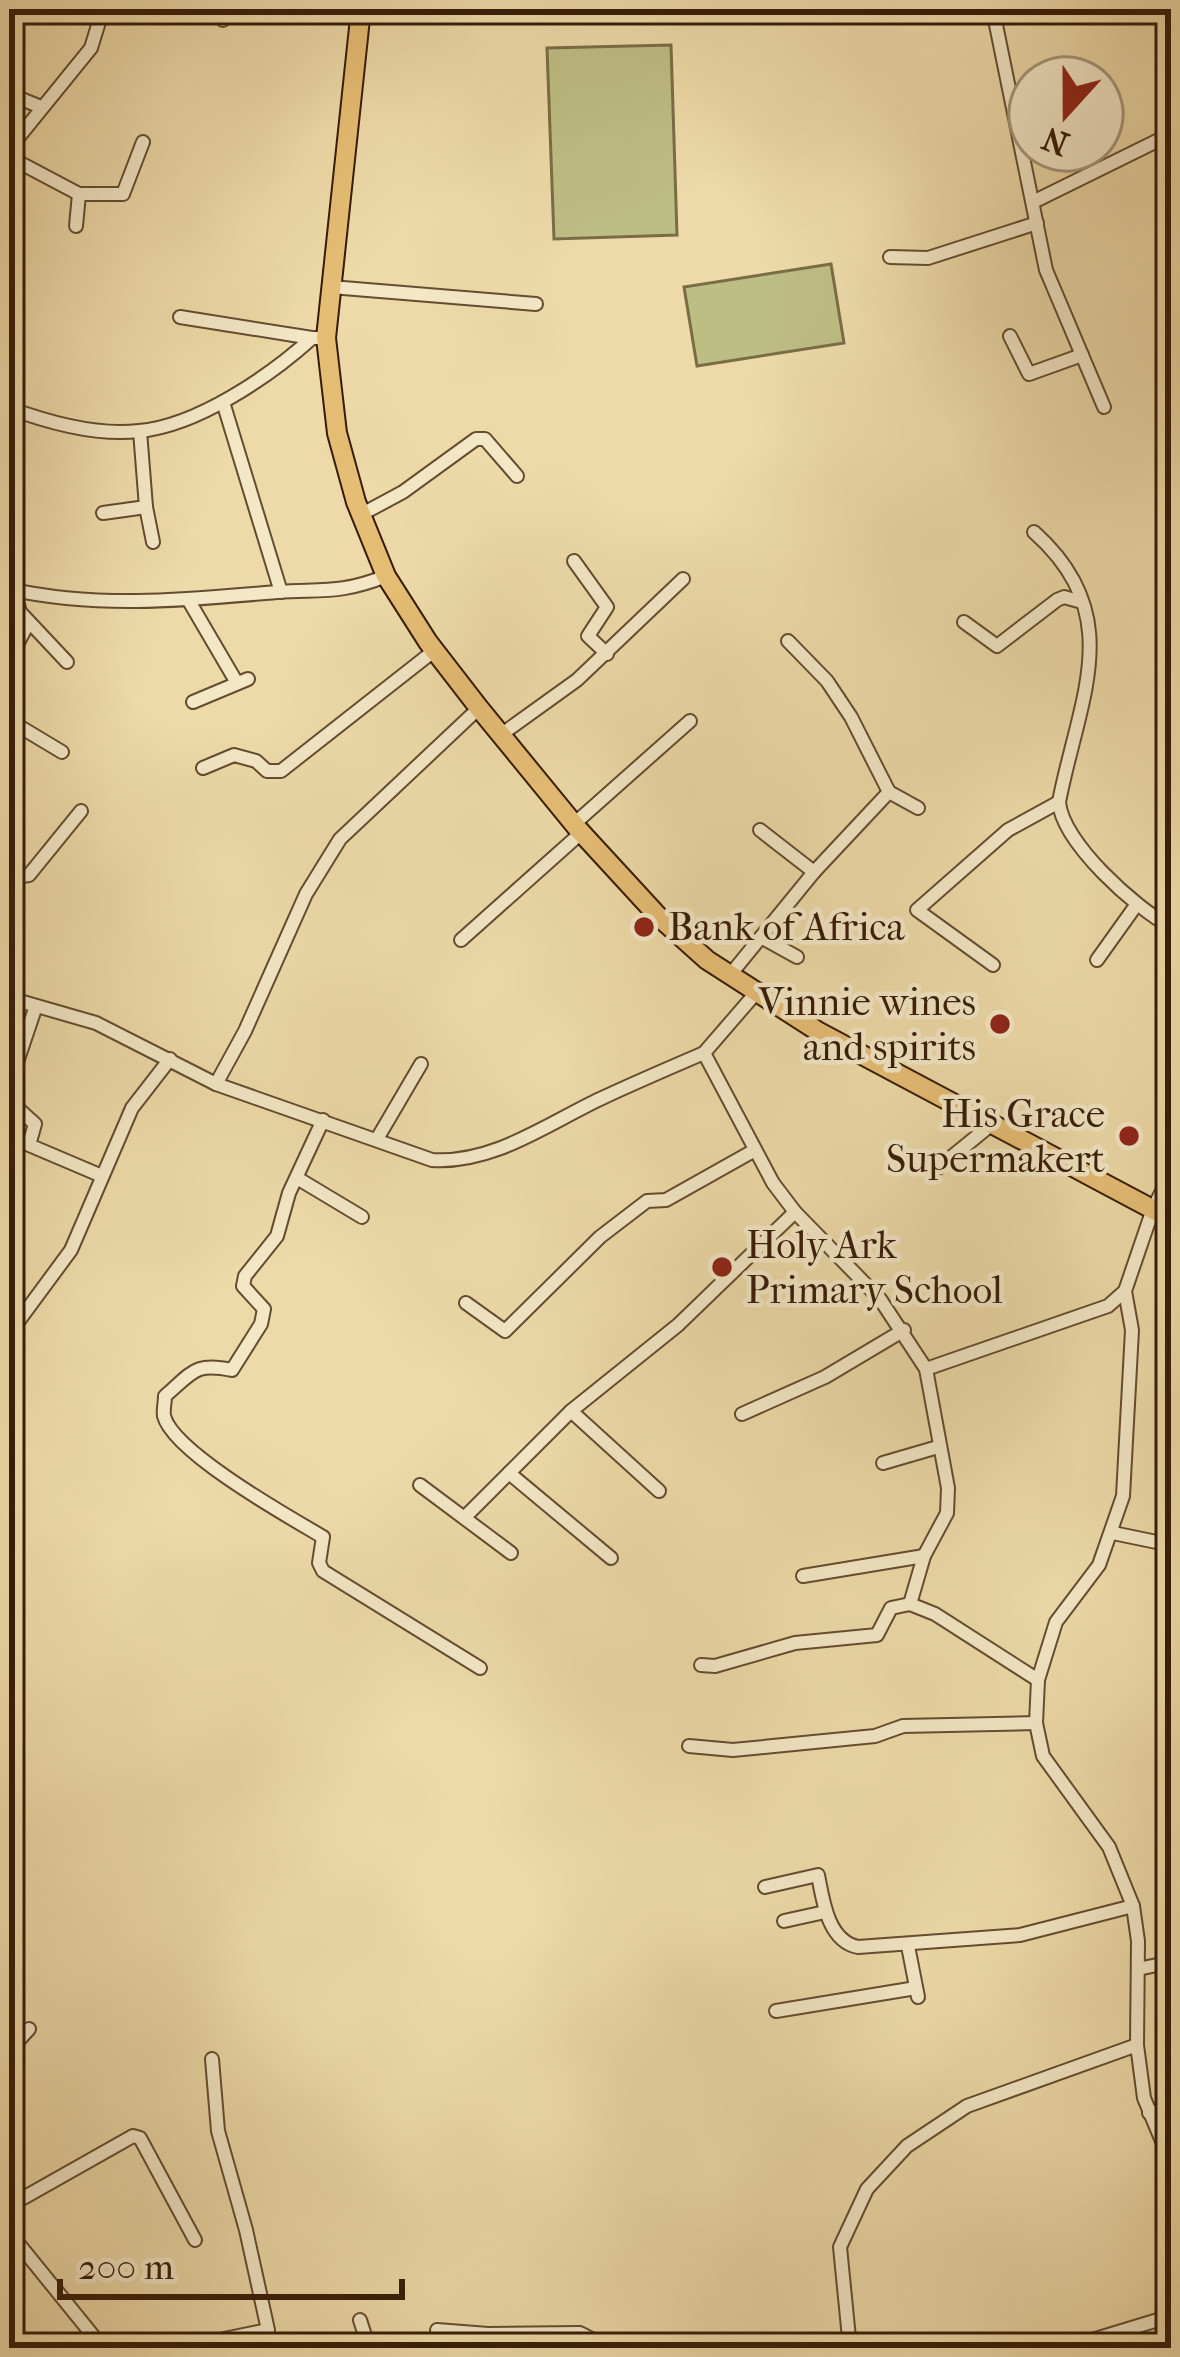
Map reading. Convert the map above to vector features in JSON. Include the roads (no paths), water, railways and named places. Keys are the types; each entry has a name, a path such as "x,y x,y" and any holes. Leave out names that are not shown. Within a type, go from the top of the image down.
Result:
{"main road":[{"path":"361,9 331,287 319,338 337,433 362,514 386,576 435,650 578,828 658,916 707,960 755,994 1162,1214"}],"street":[{"path":"103,9 91,47 40,107 9,153 79,194 123,194 142,142"},
{"path":"1007,9 994,14 1046,270 1104,407"},
{"path":"1155,9 1171,24"},
{"path":"9,94 40,107"},
{"path":"1033,202 1171,134"},
{"path":"76,226 79,194"},
{"path":"890,256 928,258 1037,223"},
{"path":"331,287 536,304"},
{"path":"180,317 319,338"},
{"path":"1010,336 1029,374 1082,355"},
{"path":"9,408 83,426 140,431 223,402 319,338"},
{"path":"223,402 281,592"},
{"path":"140,431 154,542"},
{"path":"362,514 403,492 476,439 485,439 517,476"},
{"path":"103,513 146,507"},
{"path":"1034,532 1076,577 1091,652 1059,802 1060,818 1137,904 1171,927"},
{"path":"574,561 608,607 588,636 607,654"},
{"path":"67,662 20,612 12,590 90,602 189,602 281,592 348,591 386,576"},
{"path":"502,734 607,654 683,579"},
{"path":"964,622 997,646 1057,600 1082,602"},
{"path":"189,602 242,681 193,701"},
{"path":"13,652 29,622"},
{"path":"788,641 827,681 889,792 918,808"},
{"path":"203,768 234,754 256,761 267,771 281,771 435,650"},
{"path":"216,1084 306,894 340,839 479,708"},
{"path":"460,940 690,721"},
{"path":"9,733 22,728 62,752"},
{"path":"730,974 814,872 889,792"},
{"path":"993,965 917,910 1008,830 1059,802"},
{"path":"9,869 29,875 81,811"},
{"path":"760,830 814,872"},
{"path":"1096,960 1137,904"},
{"path":"760,937 796,957"},
{"path":"9,998 96,1023 216,1084 432,1160 463,1160 526,1138 704,1053 755,994"},
{"path":"36,1006 9,1086 14,1105 35,1124 29,1145 101,1175"},
{"path":"704,1053 794,1212 851,1266 904,1330 926,1370 948,1488 947,1513 924,1556 910,1604"},
{"path":"9,1334 71,1250 132,1108 170,1059"},
{"path":"377,1138 421,1064"},
{"path":"323,1120 296,1178 277,1236 245,1276 243,1286 264,1309 261,1324 232,1370 214,1364 198,1367 165,1396 164,1416 195,1455 323,1537 322,1571 480,1668"},
{"path":"938,1168 992,1124"},
{"path":"466,1303 505,1331 600,1237 646,1201 666,1200 755,1150"},
{"path":"926,1370 1108,1306 1125,1291 1162,1214 1171,1173"},
{"path":"296,1178 362,1217"},
{"path":"466,1516 571,1411 678,1325 794,1212"},
{"path":"1125,1291 1132,1330 1123,1496 1099,1565 1056,1622 1039,1680 1036,1723 1043,1756 1109,1847 1133,1906 1137,2045 1149,2113 1171,2163"},
{"path":"742,1414 825,1377 904,1330"},
{"path":"571,1411 658,1491"},
{"path":"883,1463 938,1447"},
{"path":"509,1473 611,1558"},
{"path":"419,1485 511,1553"},
{"path":"1113,1533 1171,1545"},
{"path":"803,1576 924,1556"},
{"path":"701,1665 715,1666 795,1643 877,1635 891,1608 910,1604 935,1614 1039,1680"},
{"path":"689,1746 733,1750 875,1736 903,1726 1036,1723"},
{"path":"765,1887 818,1875 825,1912 847,1945 908,1946 1020,1935 1133,1906"},
{"path":"784,1921 825,1912"},
{"path":"776,2011 917,1992 908,1946"},
{"path":"1138,1969 1171,1962"},
{"path":"9,2051 29,2029"},
{"path":"850,2348 840,2247 867,2189 907,2146 968,2106 1137,2045"},
{"path":"149,2348 268,2330 247,2230 218,2131 212,2059"},
{"path":"9,2080 15,2090 9,2098"},
{"path":"1149,2113 1171,2108"},
{"path":"9,2206 133,2136 140,2138 195,2240"},
{"path":"9,2232 104,2348"},
{"path":"1066,2348 1171,2316"},
{"path":"360,2320 369,2348"},
{"path":"436,2330 490,2341 580,2333 609,2348"},
{"path":"250,2333 255,2348"}],"place":[{"name":"Bank of Africa","path":"644,927"},
{"name":"Vinnie wines and spirits","path":"1000,1024"},
{"name":"His Grace Supermakert","path":"1129,1136"},
{"name":"Holy Ark Primary School","path":"722,1267"}]}
